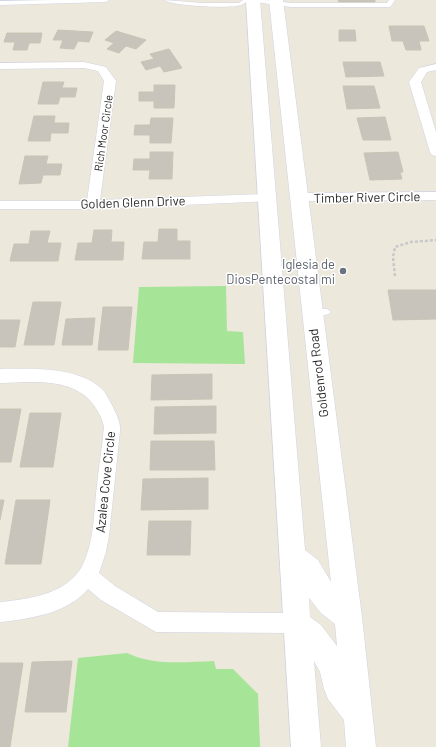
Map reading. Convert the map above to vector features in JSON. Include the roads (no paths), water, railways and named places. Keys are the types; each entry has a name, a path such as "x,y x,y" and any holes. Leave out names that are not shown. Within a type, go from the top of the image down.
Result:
{"main road":[{"name":"Goldenrod Road","path":"265,1 319,312 361,747"},
{"path":"265,1 266,198 276,318 293,557 296,623 306,747"},
{"path":"293,557 309,569 318,588 331,603 348,617"},
{"path":"296,623 311,634 323,649 334,668 338,689 357,714"}],"street":[{"name":"Rich Moor Circle","path":"0,66 84,65 102,69 110,81 93,205"},
{"path":"436,67 423,70 415,82 436,152"},
{"name":"Timber River Circle","path":"298,198 436,196"},
{"name":"Golden Glenn Drive","path":"0,206 93,205 266,198"},
{"name":"Azalea Cove Circle","path":"0,376 49,376 71,380 97,395 112,424 100,537 95,559 88,576 74,588 58,598 40,606 22,610 0,612"},
{"path":"88,576 108,593 156,622 296,623"}],"lane":[{"path":"0,3 106,0"},
{"path":"167,0 176,3 203,5 240,4 246,0"},
{"path":"265,1 291,5 315,3 389,5 392,0"}],"place":[{"name":"Iglesia de DiosPentecostal mi","path":"343,271"}]}
